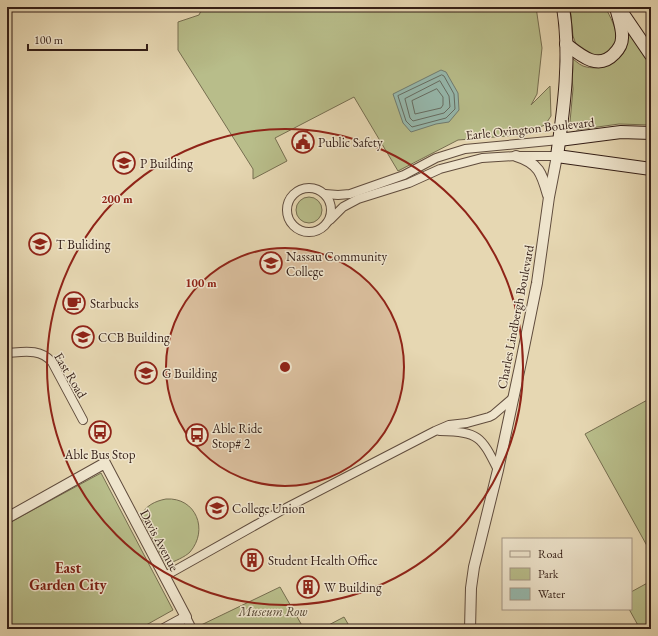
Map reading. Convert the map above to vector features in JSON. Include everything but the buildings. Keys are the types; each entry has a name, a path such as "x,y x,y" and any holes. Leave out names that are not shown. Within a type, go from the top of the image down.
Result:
{"main road":[{"name":"Charles Lindbergh Boulevard","path":"557,156 566,80 566,44 563,7"},
{"path":"566,44 590,61 598,62 606,60 612,56 619,49 622,39 617,7"},
{"path":"617,7 651,55"},
{"name":"Earle Ovington Boulevard","path":"559,140 621,132 651,133"},
{"name":"Earle Ovington Boulevard","path":"557,156 651,169"}],"street":[{"name":"Earle Ovington Boulevard","path":"325,194 350,194 404,175 436,158 465,149 559,140"},
{"path":"516,156 532,162 539,170 549,197"},
{"name":"Earle Ovington Boulevard","path":"330,220 343,207 358,199 409,183 440,169 482,158 557,156"},
{"name":"Charles Lindbergh Boulevard","path":"470,629 471,588 474,567 514,397 536,283 549,197 557,156"},
{"path":"314,188 325,194 332,206 332,213 330,220 324,228 312,233 306,233 294,227 287,215 287,207 294,194 300,190 314,188"},
{"name":"East Road","path":"7,353 36,352 44,354 48,357 83,420"},
{"path":"164,576 302,500 435,431 449,425 467,423 493,415 514,397"},
{"path":"435,431 470,433 482,441 498,470"},
{"name":"Davis Avenue","path":"9,514 105,463 192,629"},
{"path":"164,629 186,617"}],"green space":[{"path":"203,7 536,7 542,48 537,94 531,105 550,86 551,116 545,125 519,135 458,140 398,171 354,97 275,138 287,161 253,179 253,169 178,50 178,22 199,15"},
{"path":"570,7 605,7 613,22 616,36 612,49 596,57 577,47 573,36"},
{"path":"627,31 651,63 651,125 619,124 576,130 576,123 570,122 573,89 570,57 581,65 590,68 603,67 610,64 616,61 625,51"},
{"path":"309,197 318,201 322,210 318,219 309,223 300,219 296,210 300,201"},
{"path":"651,398 651,553 585,434"},
{"path":"101,473 173,610 139,629 7,629 7,524"},
{"path":"166,499 185,503 192,509 199,525 196,543 190,552 168,564 164,561 141,516 145,509 151,504"},
{"path":"651,581 651,629 640,629 630,610 632,610 632,591"},
{"name":"Museum Row","path":"280,587 304,629 201,629 199,626"},
{"name":"Museum Row","path":"344,617 351,629 321,629"}],"water":[{"path":"441,70 446,72 458,93 459,110 449,122 436,124 411,132 403,123 393,94"}],"place":[{"name":"Public Safety","path":"303,142"},
{"name":"P Building","path":"124,163"},
{"name":"T Buliding","path":"40,244"},
{"name":"Nassau Community College","path":"271,263"},
{"name":"Starbucks","path":"74,303"},
{"name":"CCB Building","path":"83,337"},
{"name":"G Building","path":"146,373"},
{"name":"Able Bus Stop","path":"100,432"},
{"name":"Able Ride Stop# 2","path":"197,435"},
{"name":"College Union","path":"217,508"},
{"name":"Student Health Office","path":"252,560"},
{"name":"W Building","path":"308,587"}],"district":[{"name":"East Garden City","path":"68,576"}]}
